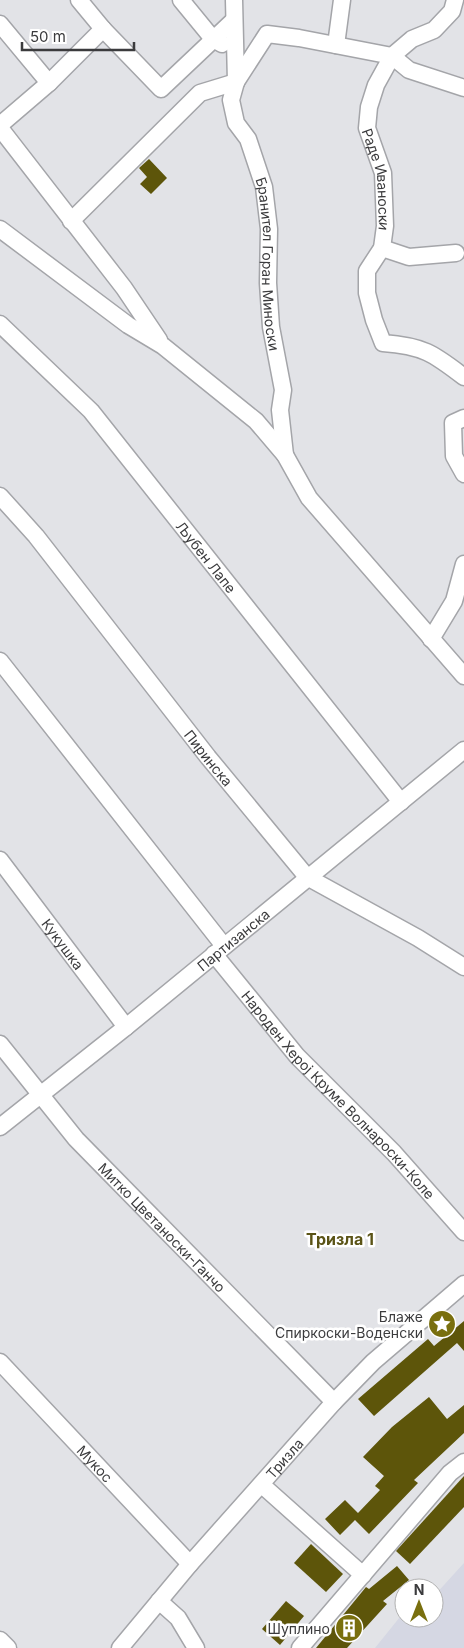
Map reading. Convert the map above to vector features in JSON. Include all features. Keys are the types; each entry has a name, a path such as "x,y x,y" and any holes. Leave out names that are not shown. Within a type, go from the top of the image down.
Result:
{"street":[{"path":"79,0 103,29 161,89 234,20"},
{"path":"181,0 213,38 235,52 253,54"},
{"name":"Бранител Горан Миноски","path":"234,0 236,82 231,100 236,123 248,139 264,187 269,229 268,283 271,327 283,390 280,410 285,455"},
{"path":"336,45 342,0"},
{"path":"392,56 412,39 434,30 452,11 454,0"},
{"path":"0,24 49,83"},
{"path":"0,126 49,83 103,29"},
{"path":"72,221 200,93 236,82 267,34 392,56 409,70 464,88"},
{"name":"Раде Иваноски","path":"392,56 376,85 369,107 367,128 383,173 385,226 382,248 367,271 367,293 374,320 383,343 412,346 435,355 464,377"},
{"name":"Бранител Горан Миноски","path":"0,126 124,288 163,346"},
{"name":"Бранител Горан Миноски","path":"0,229 128,324 163,346 256,421 285,455 309,498 464,676"},
{"name":"Раде Иваноски","path":"382,248 409,257 456,253"},
{"name":"Љубен Лапе","path":"0,324 91,411 401,802"},
{"path":"464,418 453,423 454,456 464,474"},
{"name":"Пиринска","path":"0,496 36,536 208,757 307,877 418,938 464,967"},
{"path":"431,639 459,599 464,564"},
{"name":"Народен Херој Круме Волнароски-Коле","path":"0,661 297,1056 394,1153 464,1232"},
{"name":"Партизанска","path":"0,1127 126,1027 464,750"},
{"name":"Кукушка","path":"0,860 126,1027"},
{"name":"Митко Цветаноски-Ганчо","path":"0,1044 76,1139 334,1402"},
{"name":"Тризла","path":"120,1648 190,1564 334,1402 373,1362 464,1284"},
{"name":"Мукос","path":"0,1362 190,1564"},
{"path":"300,1648 450,1473 464,1462"},
{"path":"262,1485 363,1575"},
{"path":"159,1601 178,1618 196,1648"},
{"path":"0,1640 8,1648"}],"shaded area":[{"path":"464,1563 464,1648 375,1648 394,1624 394,1628 444,1628 444,1585"}],"building":[{"path":"149,159 167,178 151,194 140,184 147,177 139,168"},
{"path":"464,1321 464,1351 457,1343 374,1416 358,1399 428,1339 434,1346"},
{"path":"429,1397 447,1419 464,1405 464,1433 414,1480 418,1483 369,1534 355,1520 340,1535 325,1519 345,1500 358,1513 380,1490 375,1486 384,1476 363,1457 392,1427"},
{"path":"464,1476 464,1507 410,1564 396,1551"},
{"path":"311,1544 343,1574 326,1592 294,1563"},
{"path":"397,1566 407,1578 394,1578 394,1592 383,1601 387,1604 347,1648 316,1648 366,1587 369,1589"},
{"path":"286,1601 304,1616 280,1645 262,1629"}],"place":[{"name":"Блаже Спиркоски-Воденски","path":"442,1324"},
{"name":"Шуплино","path":"349,1628"}],"district":[{"name":"Тризла 1","path":"340,1239"}]}
